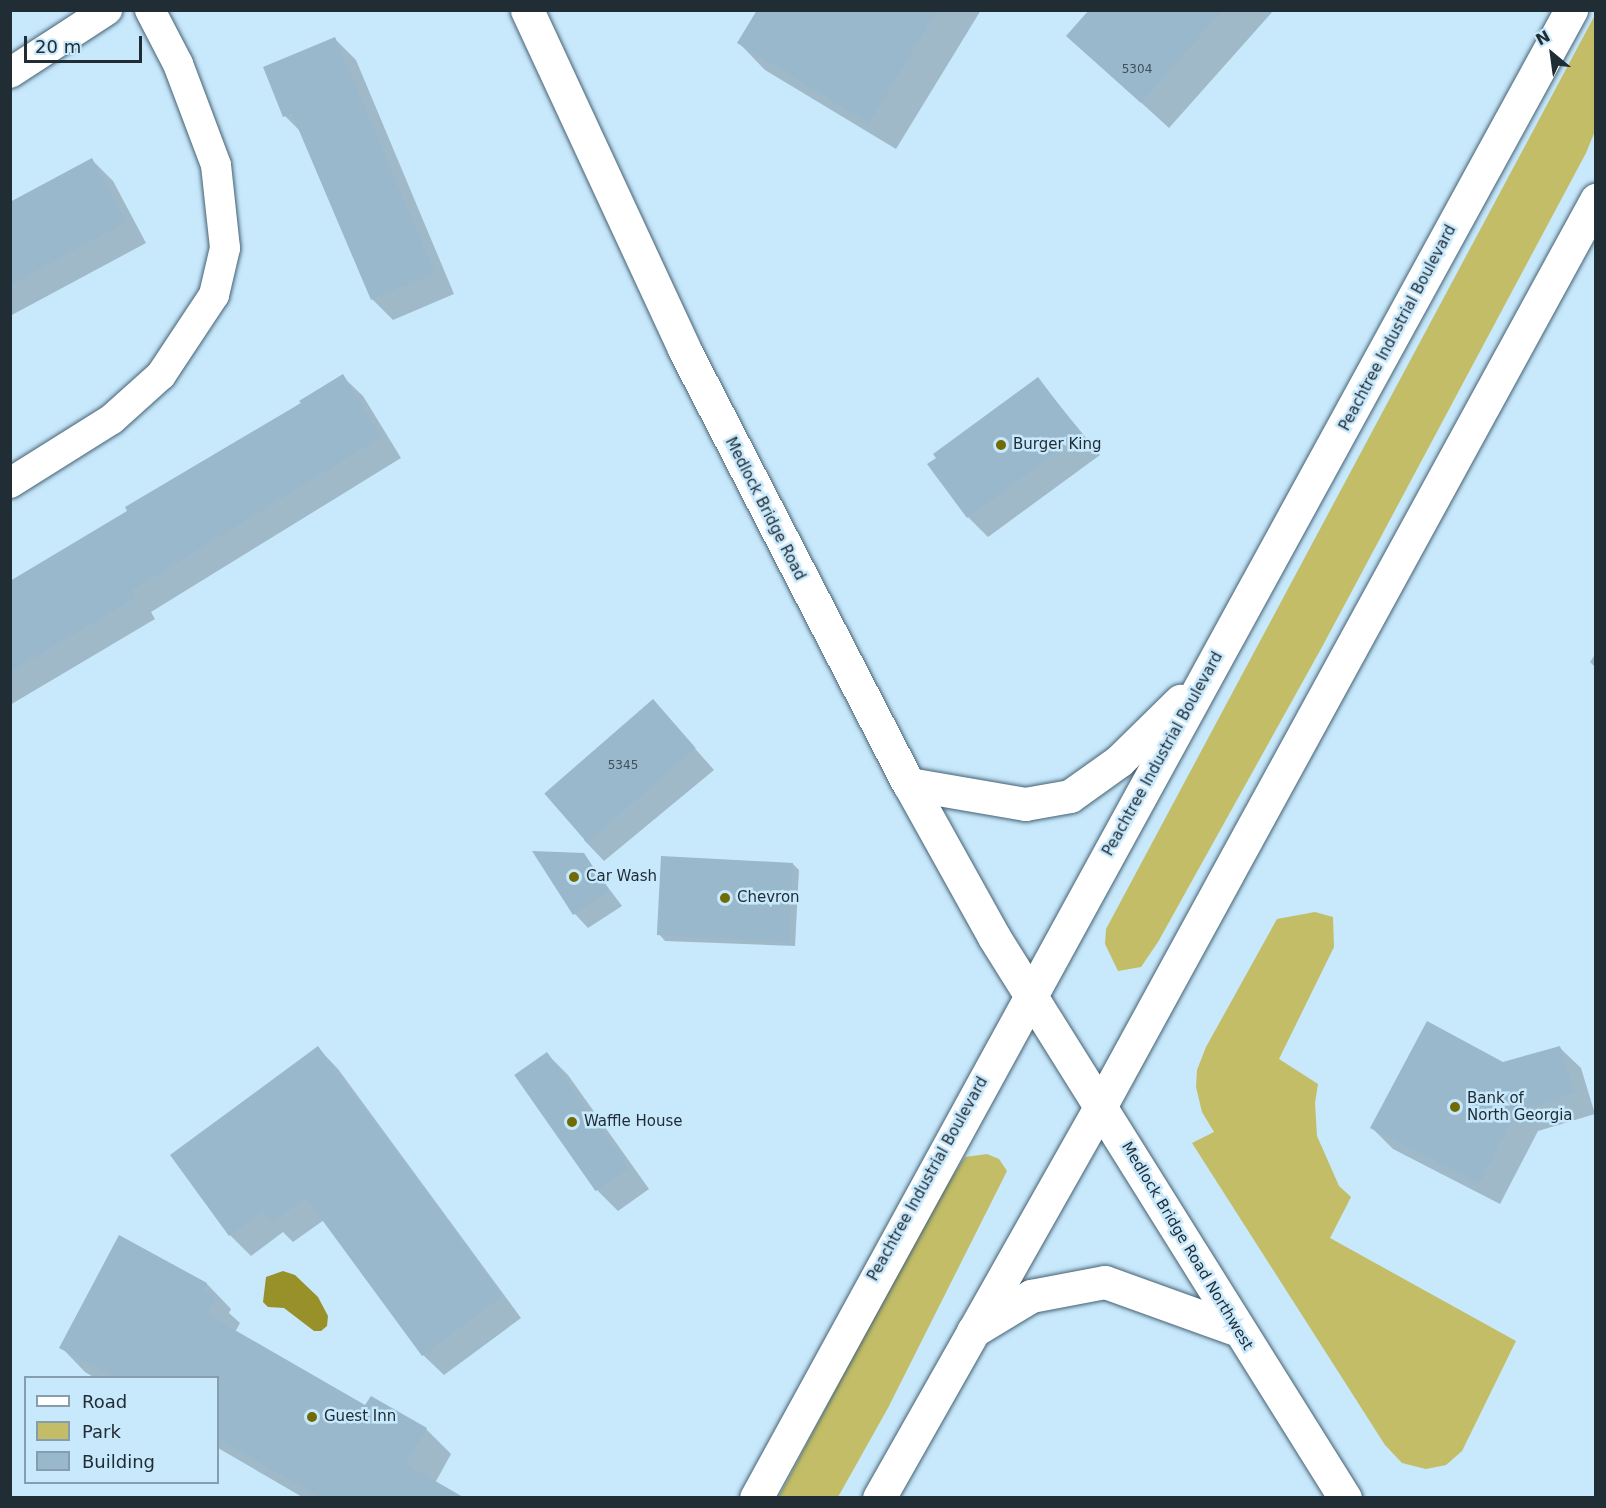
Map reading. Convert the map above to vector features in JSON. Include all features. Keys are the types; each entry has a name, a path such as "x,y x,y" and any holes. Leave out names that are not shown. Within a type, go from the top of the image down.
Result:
{"main road":[{"name":"Medlock Bridge Road","path":"527,10 684,349 909,784 994,938 1031,993"},
{"name":"Peachtree Industrial Boulevard","path":"756,1497 1571,10"},
{"path":"879,1497 1101,1105 1596,200"},
{"path":"909,784 1025,804 1070,796 1119,760 1205,677"},
{"name":"Medlock Bridge Road Northwest","path":"1031,993 1238,1330 1345,1497"},
{"path":"971,1332 1031,1296 1105,1282 1238,1330"}],"street":[{"path":"10,73 107,10"},
{"path":"10,483 112,419 161,375 214,295 225,249 216,165 178,64 150,10"}],"green space":[{"path":"1595,15 1595,131 1586,153 1322,647 1158,942 1141,967 1118,971 1105,944 1106,929"},
{"path":"1315,912 1333,917 1334,947 1279,1059 1318,1084 1315,1103 1317,1136 1339,1186 1351,1197 1330,1238 1516,1341 1462,1451 1446,1465 1426,1469 1402,1463 1385,1445 1192,1143 1214,1132 1202,1112 1196,1087 1197,1070 1206,1047 1277,919"},
{"path":"987,1154 999,1159 1007,1171 888,1408 838,1497 778,1498 929,1213 965,1157"}],"shaded area":[{"path":"283,1271 295,1275 318,1297 328,1316 327,1326 321,1331 314,1331 284,1308 268,1307 263,1302 266,1277"}],"building":[{"path":"757,10 938,10 869,123 737,43"},
{"path":"1089,10 1223,10 1141,103 1066,36"},
{"path":"335,37 435,273 371,300 292,114 283,117 263,67"},
{"path":"92,158 126,222 10,285 10,202"},
{"path":"343,374 381,437 131,591 135,598 10,672 10,581 127,511 125,507 301,403 299,401"},
{"path":"1038,377 1081,434 967,518 927,464 936,458 933,454"},
{"path":"653,699 696,748 587,843 544,793"},
{"name":"Car Wash","path":"532,851 584,853 609,891 573,915"},
{"name":"Chevron","path":"661,856 793,863 789,942 657,935"},
{"name":"Bank of North Georgia","path":"1427,1021 1503,1062 1560,1046 1575,1093 1517,1111 1479,1184 1370,1128"},
{"path":"318,1046 502,1296 422,1356 306,1198 272,1223 263,1211 229,1236 170,1155"},
{"name":"Waffle House","path":"547,1052 628,1168 596,1191 514,1075"},
{"name":"Guest Inn","path":"119,1235 207,1283 203,1291 216,1297 207,1314 365,1405 371,1396 427,1428 406,1464 463,1497 320,1497 219,1440 219,1376 113,1376 59,1348"}],"place":[{"name":"Burger King","path":"1001,445"},
{"name":"Car Wash","path":"574,877"},
{"name":"Chevron","path":"725,898"},
{"name":"Bank of North Georgia","path":"1455,1107"},
{"name":"Waffle House","path":"572,1122"},
{"name":"Guest Inn","path":"312,1417"}]}
